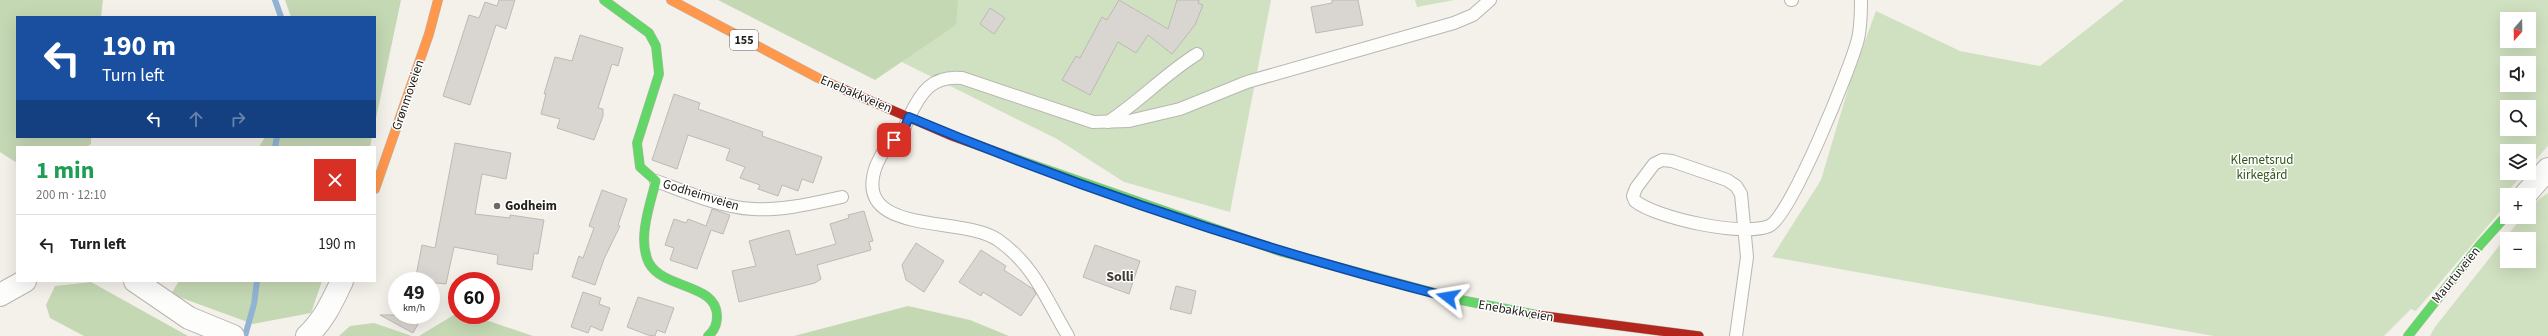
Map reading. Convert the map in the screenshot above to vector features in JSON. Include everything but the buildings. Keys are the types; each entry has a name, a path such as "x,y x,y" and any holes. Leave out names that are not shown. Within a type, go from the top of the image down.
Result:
{"main road":[{"name":"Grønmoveien","path":"376,186 429,34 438,0"},
{"name":"Godheimveien","path":"604,0 648,33 656,46 659,74 637,143 640,167 656,181 647,226 646,252 648,261 656,271 666,279 703,294 712,300 718,308 715,329 708,336"},
{"name":"Enebakkveien","path":"670,0 818,78 909,117 1002,155 1231,235 1319,263 1461,300 1555,318 1699,336"},
{"name":"Maurtuveien","path":"2408,336 2480,244 2500,223"}],"street":[{"path":"2531,188 2548,170"},
{"path":"0,294 23,282"},
{"path":"136,282 189,318 233,336"},
{"path":"307,336 319,324 330,309 342,282"}],"lane":[{"path":"1068,336 1034,274 1024,261 998,239 983,231 918,222 888,213 874,198 873,187 876,167 887,146 902,134 909,117 924,90 947,77 981,84 1077,118 1107,122 1129,122 1180,109 1247,82 1441,27 1473,14 1490,0"},
{"path":"1736,336 1747,257 1745,231 1741,194 1736,186 1727,180 1672,161 1662,160 1654,164 1636,188 1633,196 1635,201 1648,210 1710,226 1745,231 1770,226 1778,218 1790,201 1852,62 1858,38 1861,0"},
{"path":"1107,122 1127,110 1171,70 1197,54"},
{"name":"Godheimveien","path":"656,181 697,196 754,210 808,205 842,197"}],"green space":[{"path":"0,0 103,0 101,16 16,16 16,138 91,138 91,144 88,146 16,146 16,162 0,152"},
{"path":"285,0 401,0 376,118 376,16 291,16"},
{"path":"718,0 958,0 956,25 875,80"},
{"path":"777,0 1271,0 1230,212 1124,182 1057,139"},
{"path":"1415,0 1454,0 1417,7"},
{"name":"Klemetsrud kirkegård","path":"2124,0 2548,0 2548,146 2536,159 2536,144 2500,144 2500,180 2518,180 2511,188 2500,188 2500,212 2416,311 2411,309 2384,336 2214,336 1772,257 1821,180 1851,79 1876,11 1960,51 2040,66"},
{"path":"264,138 372,138 370,146 260,146"},
{"path":"2548,193 2548,336 2430,336 2435,327 2500,245 2500,268 2536,268 2536,232 2510,232 2516,224 2536,224 2536,202"},
{"path":"91,282 188,336 84,336 50,318 46,305 55,286"},
{"path":"178,282 322,282 311,313 253,324 171,294"},
{"path":"908,306 970,320 1009,336 794,336"},
{"path":"448,318 448,324 498,324 533,336 419,336"},
{"path":"374,323 412,336 339,336 350,326"}],"waterway":[{"path":"275,0 281,16"},
{"path":"275,146 277,138"},
{"path":"245,336 254,304 257,282"}],"traffic: fast":[{"path":"604,0 649,33 656,46 659,74 637,143 640,167 656,181 648,211 644,233 644,244 649,263 656,272 666,278 700,292 709,298 715,306 717,317 715,328 708,336"},
{"path":"1002,154 1282,252 1461,300 1537,315"},
{"path":"2408,336 2480,245 2500,223"}],"traffic: slow":[{"path":"376,186 429,34 438,0"},
{"path":"671,0 818,78 843,89"}],"traffic: jam":[{"path":"843,89 952,136 1002,154"},
{"path":"1537,315 1699,336"}],"place":[{"name":"Godheim","path":"497,206"}],"district":[{"name":"Solli","path":"1120,277"}],"route":[{"path":"894,140 902,134 909,117 952,136 1002,155 1148,207 1282,252 1448,297"}]}
